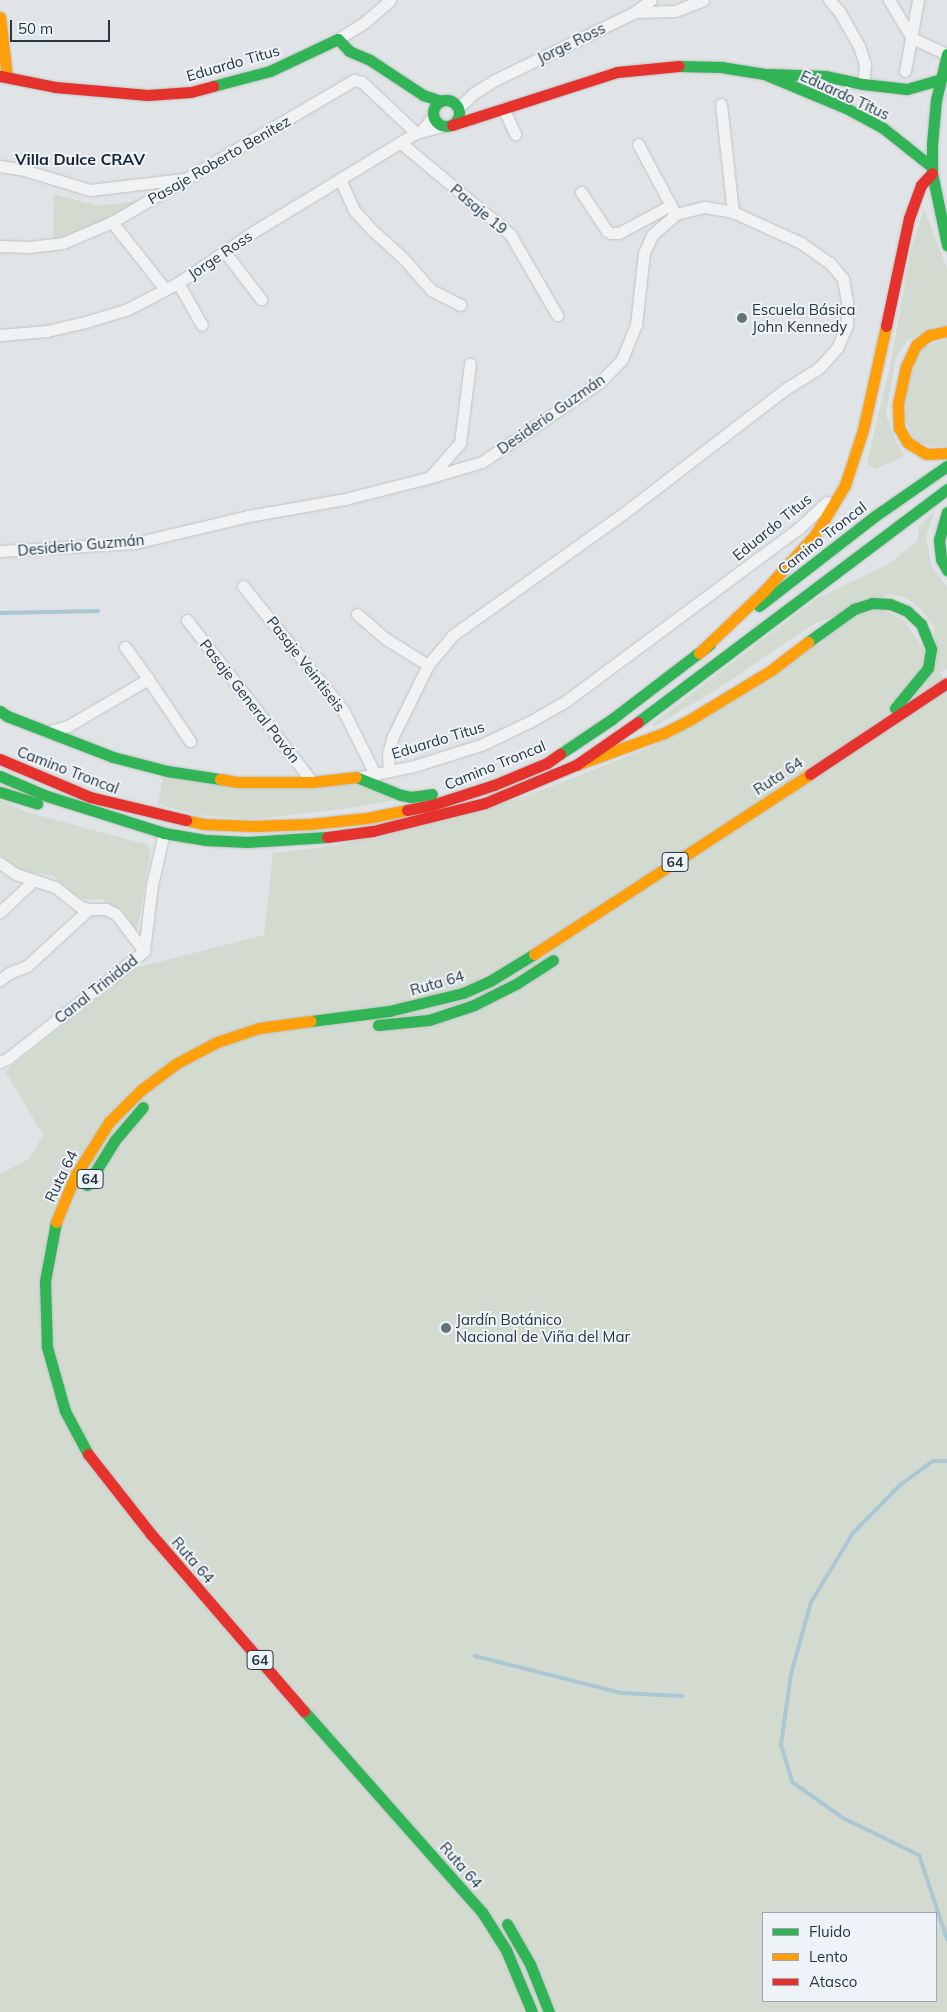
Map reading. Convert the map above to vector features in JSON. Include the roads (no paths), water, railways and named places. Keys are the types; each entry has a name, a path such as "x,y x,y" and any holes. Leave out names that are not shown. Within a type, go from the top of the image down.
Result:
{"main road":[{"path":"0,17 3,76"},
{"name":"Eduardo Titus","path":"3,76 55,87 148,95 191,92 270,71 338,40"},
{"path":"338,40 348,51 370,60 423,96 441,101 451,101 458,110 475,117"},
{"path":"947,54 933,122 932,170 947,245"},
{"name":"Eduardo Titus","path":"448,125 617,72 700,66 764,74 785,73 826,76 862,84 907,89 941,79"},
{"name":"Eduardo Titus","path":"764,74 846,108 878,125 918,153 932,170"},
{"path":"818,98 826,76"},
{"path":"423,96 433,114 448,125 456,122 458,110"},
{"path":"433,114 434,107 441,101"},
{"path":"699,653 764,591 815,535 845,485 863,430 908,218 921,185 932,170"},
{"path":"947,331 929,335 912,352 900,387 898,420 903,435 914,448 926,454 947,453"},
{"name":"Camino Troncal","path":"0,760 90,797 124,807 203,824 253,826 310,824 367,818 432,805 494,785 547,763 582,741 875,516 947,466"},
{"name":"Camino Troncal","path":"0,776 46,796 130,823 164,833 206,840 247,842 310,839 374,831 436,817 484,803 576,764 620,735 947,489"},
{"path":"947,512 939,540 941,559 947,570"},
{"path":"576,764 664,733 686,722 770,670 826,627 854,609 872,603 890,604 907,611 921,624 929,640 930,659 928,668 907,696 862,739"},
{"name":"Ruta 64","path":"532,2012 516,1970 482,1912 151,1534 86,1451 65,1411 47,1347 44,1288 52,1238 65,1196 96,1140 124,1105 152,1080 177,1063 217,1042 260,1028 389,1011 426,1003 463,992 490,981 583,924 947,683"},
{"name":"Eduardo Titus","path":"0,711 7,716 113,757 167,771 237,782 312,782 356,777"},
{"path":"356,777 401,796 424,796 494,775 582,741"},
{"path":"0,792 39,804 130,823"},
{"name":"Ruta 64","path":"362,1027 429,1020 459,1011 516,984 560,956"},
{"path":"270,1039 342,1029"},
{"path":"236,1048 249,1044"},
{"name":"Ruta 64","path":"81,1195 115,1140 155,1096"},
{"path":"58,1298 58,1328"},
{"path":"65,1366 71,1389"},
{"path":"499,1912 530,1964 549,2012"}],"street":[{"path":"338,40 365,22 390,0"},
{"name":"Jorge Ross","path":"458,110 474,93 493,81 635,12 651,0"},
{"name":"Jorge Ross","path":"635,12 674,11 703,0"},
{"path":"830,0 839,10 859,46 865,65 862,84"},
{"path":"889,0 912,38 947,54"},
{"path":"905,71 918,0"},
{"name":"Pasaje Roberto Benitez","path":"0,246 63,243 112,222 190,178 354,80 362,82 419,132"},
{"path":"721,104 733,212"},
{"path":"503,108 515,134"},
{"name":"Jorge Ross","path":"419,132 433,114"},
{"name":"Jorge Ross","path":"0,335 47,331 89,322 128,309 178,283 224,251 419,132 448,125"},
{"name":"Pasaje 19","path":"401,143 510,234 557,315"},
{"path":"581,192 606,231 611,234 619,233 673,210 638,144"},
{"path":"0,166 24,170 90,190 190,178"},
{"path":"340,179 354,210 371,229 404,259 431,290 460,305"},
{"name":"Desiderio Guzmán","path":"0,551 135,543 248,516 345,499 482,462 600,382 622,359 636,325 644,253 652,235 673,210 705,207 733,212 801,243 830,263 843,280 847,301 847,325 837,348 818,368 788,386 624,513 453,635 428,665 393,736 388,753 389,771"},
{"path":"112,222 165,289"},
{"path":"224,251 261,299"},
{"path":"178,283 202,326"},
{"path":"428,478 460,443 470,364"},
{"name":"Eduardo Titus","path":"356,777 389,771 481,745 532,721 566,701 799,528 845,485"},
{"name":"Pasaje Veintiseis","path":"244,586 343,710 375,774"},
{"path":"357,614 386,639 428,665"},
{"name":"Pasaje General Pavón","path":"187,620 312,782"},
{"path":"125,647 190,741"},
{"path":"48,732 68,726 148,679"},
{"name":"Canal Trinidad","path":"0,1062 7,1059 144,951 152,885 164,833"},
{"path":"0,864 16,874 55,887 72,901 89,909 106,909 116,914 144,951"},
{"path":"0,912 33,881"},
{"path":"0,980 8,973 27,966 89,909"}],"waterway":[{"path":"0,613 98,611"},
{"path":"947,1461 933,1461 900,1485 853,1533 811,1602 791,1674 781,1745 792,1782 843,1818 919,1855 947,1939"},
{"path":"475,1656 621,1693 682,1696"}],"place":[{"name":"Escuela Básica John Kennedy","path":"742,318"},
{"name":"Jardín Botánico Nacional de Viña del Mar","path":"446,1328"}],"district":[{"name":"Villa Dulce CRAV","path":"80,159"}]}
